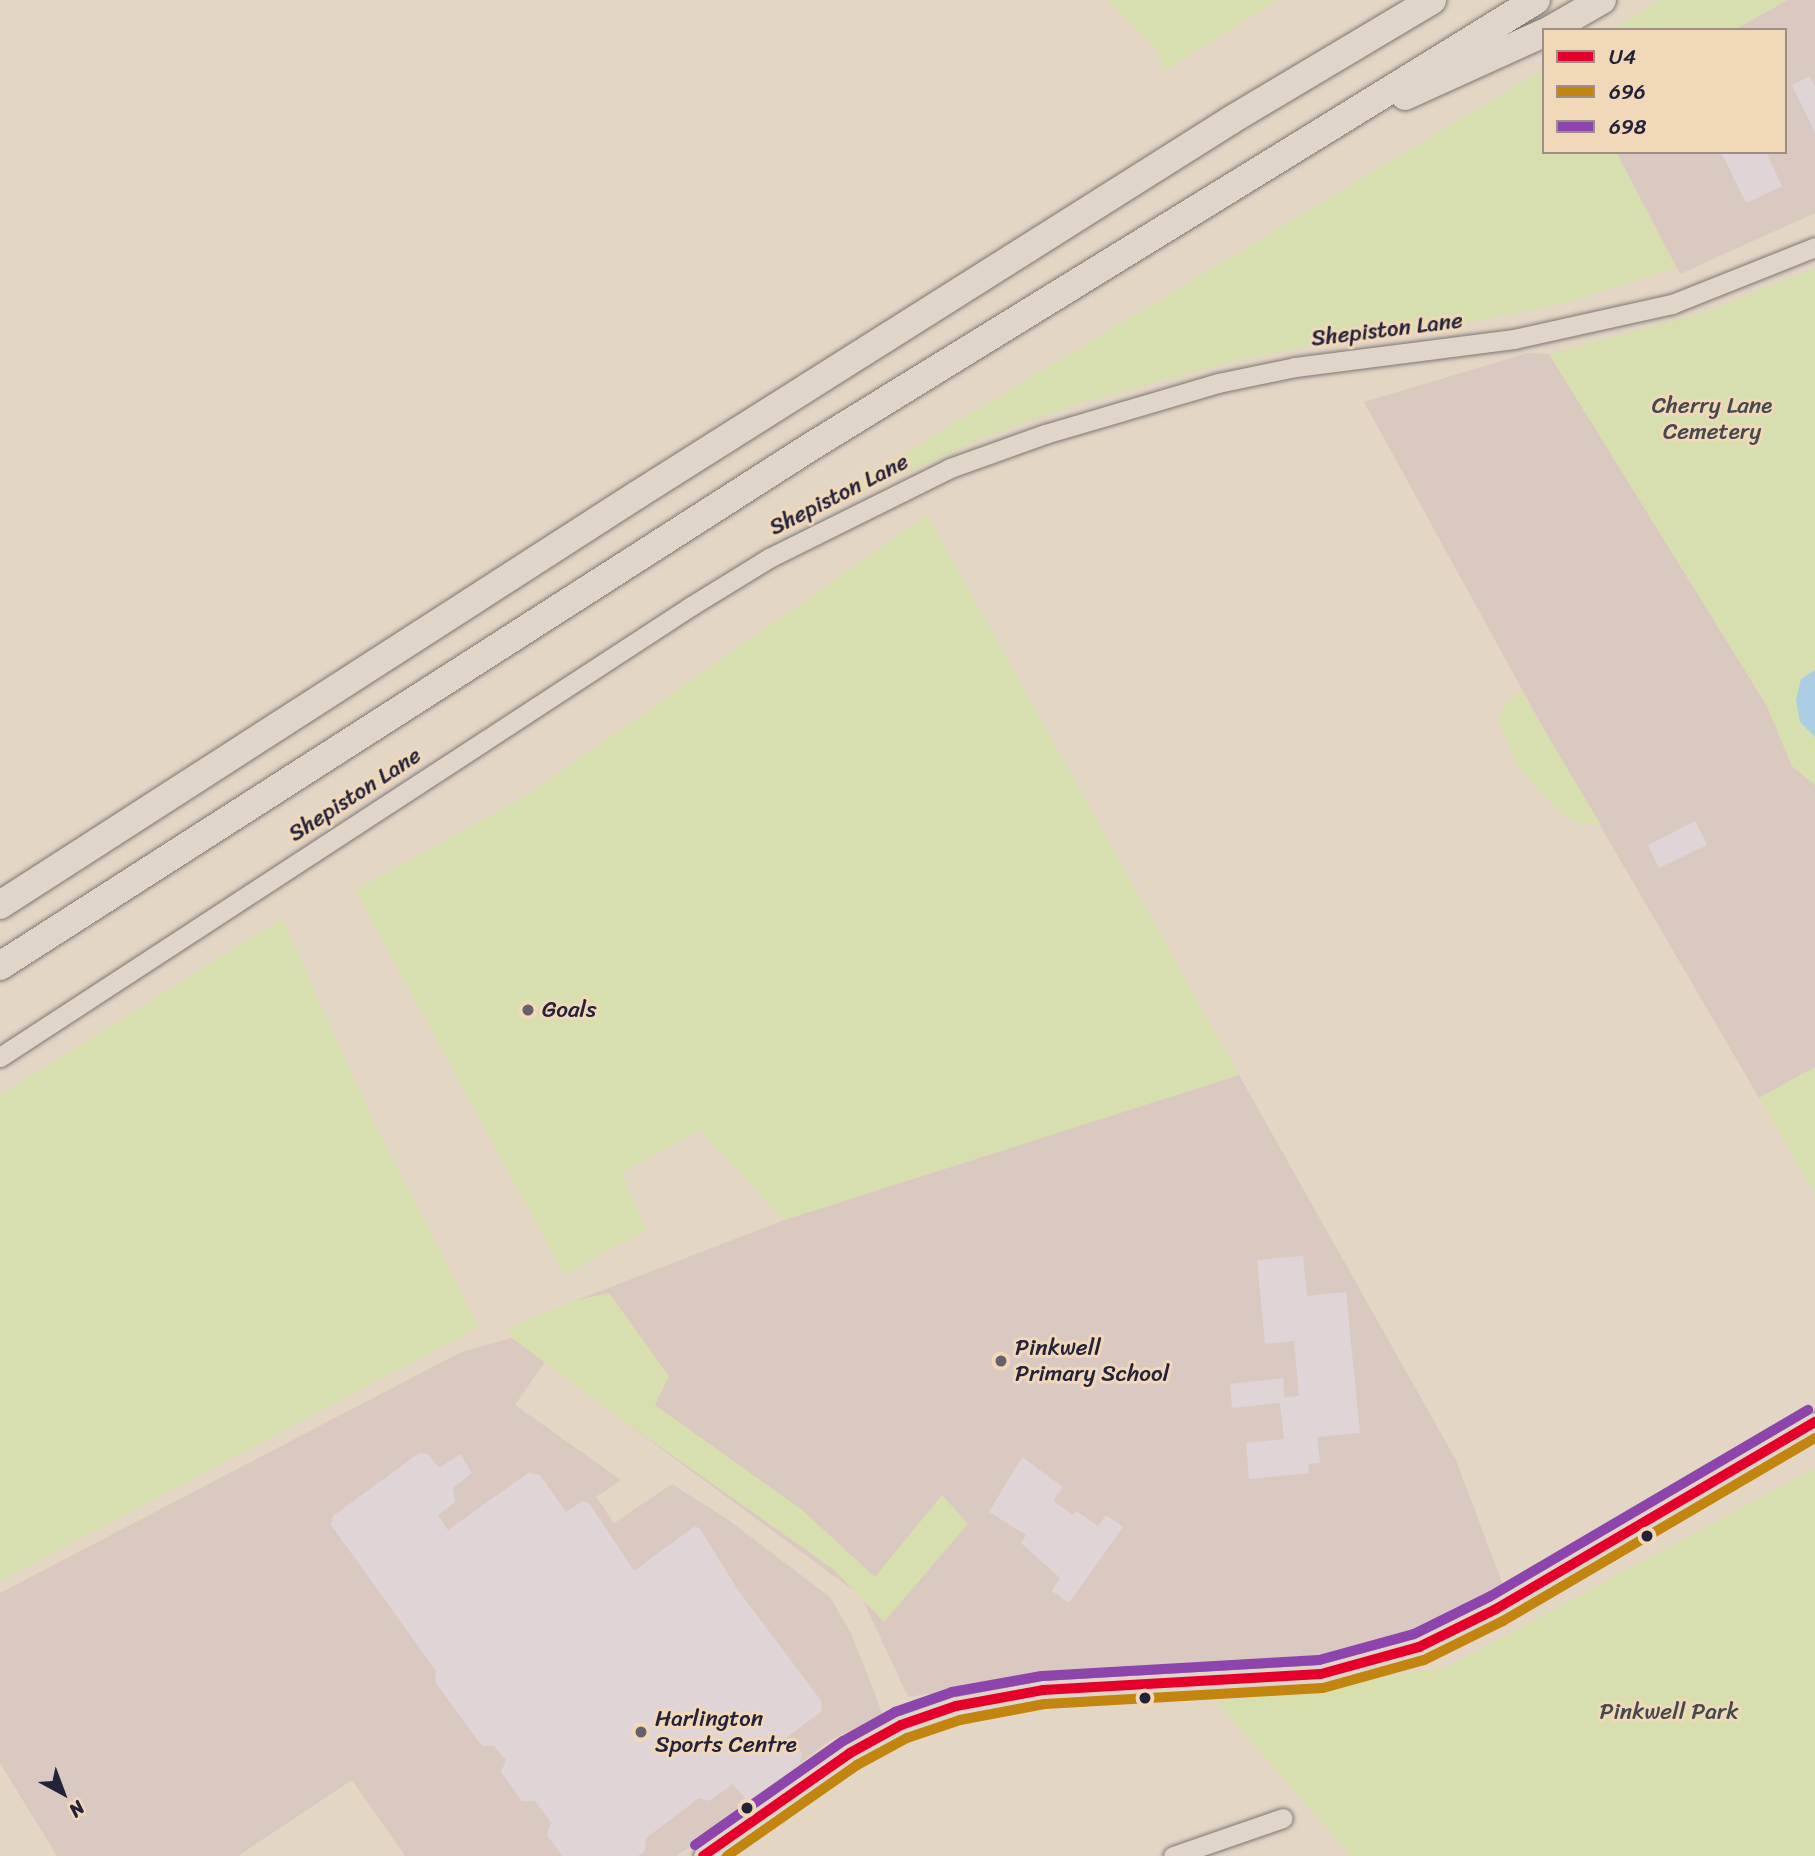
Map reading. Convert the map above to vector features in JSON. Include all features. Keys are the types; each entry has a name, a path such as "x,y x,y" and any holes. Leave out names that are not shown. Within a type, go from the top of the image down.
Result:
{"highway":[{"path":"1400,19 1423,0"},
{"path":"0,905 614,509 1231,120 1432,0"},
{"path":"0,966 812,446 1306,139 1536,0"},
{"path":"1553,28 1602,0"},
{"path":"1306,139 1542,34"}],"street":[{"name":"Shepiston Lane","path":"0,1057 691,606 769,558 950,468 1045,434 1218,383 1296,367 1514,339 1672,304 1815,247"},
{"path":"703,1856 850,1753 901,1725 956,1706 1043,1690 1321,1674 1419,1647 1496,1609 1815,1422"},
{"path":"1173,1856 1283,1818"}],"shaded area":[{"path":"1788,0 1815,0 1815,213 1680,274 1617,154 1787,154 1787,28 1738,28"},
{"path":"1528,353 1549,354 1767,706 1792,766 1815,785 1815,1067 1759,1098 1546,733 1364,402"},
{"name":"Pinkwell Primary School","path":"1239,1075 1456,1460 1505,1590 1430,1625 1356,1649 1257,1666 1080,1671 908,1697 861,1596 625,1422 577,1300 784,1220"},
{"path":"512,1338 545,1362 515,1405 621,1480 596,1497 614,1523 672,1484 727,1519 830,1597 851,1633 883,1715 832,1739 677,1856 405,1856 352,1780 238,1856 57,1856 0,1763 0,1593 461,1352"}],"green space":[{"path":"1107,0 1278,0 1162,72 1159,52"},
{"path":"1660,0 1786,0 1737,28 1613,28"},
{"path":"1542,70 1542,154 1617,154 1676,268 1564,303 1447,327 1336,341 1233,361 1084,402 981,438 760,540"},
{"name":"Cherry Lane Cemetery","path":"1815,268 1815,785 1792,766 1767,706 1549,354 1705,312"},
{"path":"927,515 1239,1075 784,1220 700,1130 621,1173 647,1230 564,1274 355,890 524,797"},
{"path":"1521,690 1601,825 1576,823 1557,809 1518,767 1498,720 1506,703"},
{"path":"282,918 376,1127 479,1327 0,1581 0,1095"},
{"path":"1815,1067 1815,1195 1759,1098"},
{"path":"609,1293 669,1376 655,1405 801,1509 875,1577 942,1495 968,1524 884,1622 833,1569 625,1422 512,1338 508,1328 577,1300"},
{"name":"Pinkwell Park","path":"1815,1468 1815,1856 1351,1856 1217,1702 1447,1667"}],"water":[{"path":"1815,670 1815,737 1800,722 1796,700 1801,679"}],"building":[{"path":"1810,76 1815,87 1815,133 1792,85"},
{"path":"1722,154 1767,154 1782,186 1746,203"},
{"path":"1695,821 1707,845 1659,868 1648,845"},
{"path":"1303,1256 1307,1296 1346,1292 1360,1433 1317,1437 1320,1463 1308,1464 1309,1473 1249,1479 1246,1443 1284,1439 1280,1403 1232,1408 1230,1384 1283,1378 1284,1397 1299,1396 1294,1341 1265,1344 1257,1260"},
{"path":"419,1453 428,1454 439,1468 460,1454 472,1473 453,1488 455,1502 438,1515 448,1530 528,1473 540,1475 566,1512 582,1501 589,1503 634,1571 695,1526 700,1529 738,1590 822,1702 821,1712 772,1748 772,1752 786,1741 796,1744 802,1753 800,1763 748,1802 733,1784 709,1801 699,1798 646,1838 645,1851 638,1856 562,1856 547,1835 551,1823 535,1801 522,1801 501,1772 506,1760 494,1746 482,1746 435,1682 436,1671 331,1525 333,1516"},
{"path":"1022,1457 1063,1487 1053,1501 1073,1515 1076,1511 1098,1526 1106,1515 1123,1527 1069,1603 1052,1591 1060,1578 1021,1543 1026,1535 989,1512"}],"transit line":[{"name":"698","path":"695,1845 843,1741 895,1712 952,1692 1042,1676 1319,1660 1414,1634 1489,1597 1808,1410"},
{"name":"U4","path":"703,1856 850,1753 901,1725 956,1706 1043,1690 1321,1674 1419,1647 1496,1609 1815,1422"},
{"name":"696","path":"727,1856 857,1765 907,1738 960,1720 1045,1704 1323,1688 1424,1660 1503,1621 1815,1438"}],"place":[{"name":"Goals","path":"528,1010"},
{"name":"Pinkwell Primary School","path":"1001,1361"},
{"name":"Harlington Sports Centre","path":"641,1732"}]}
